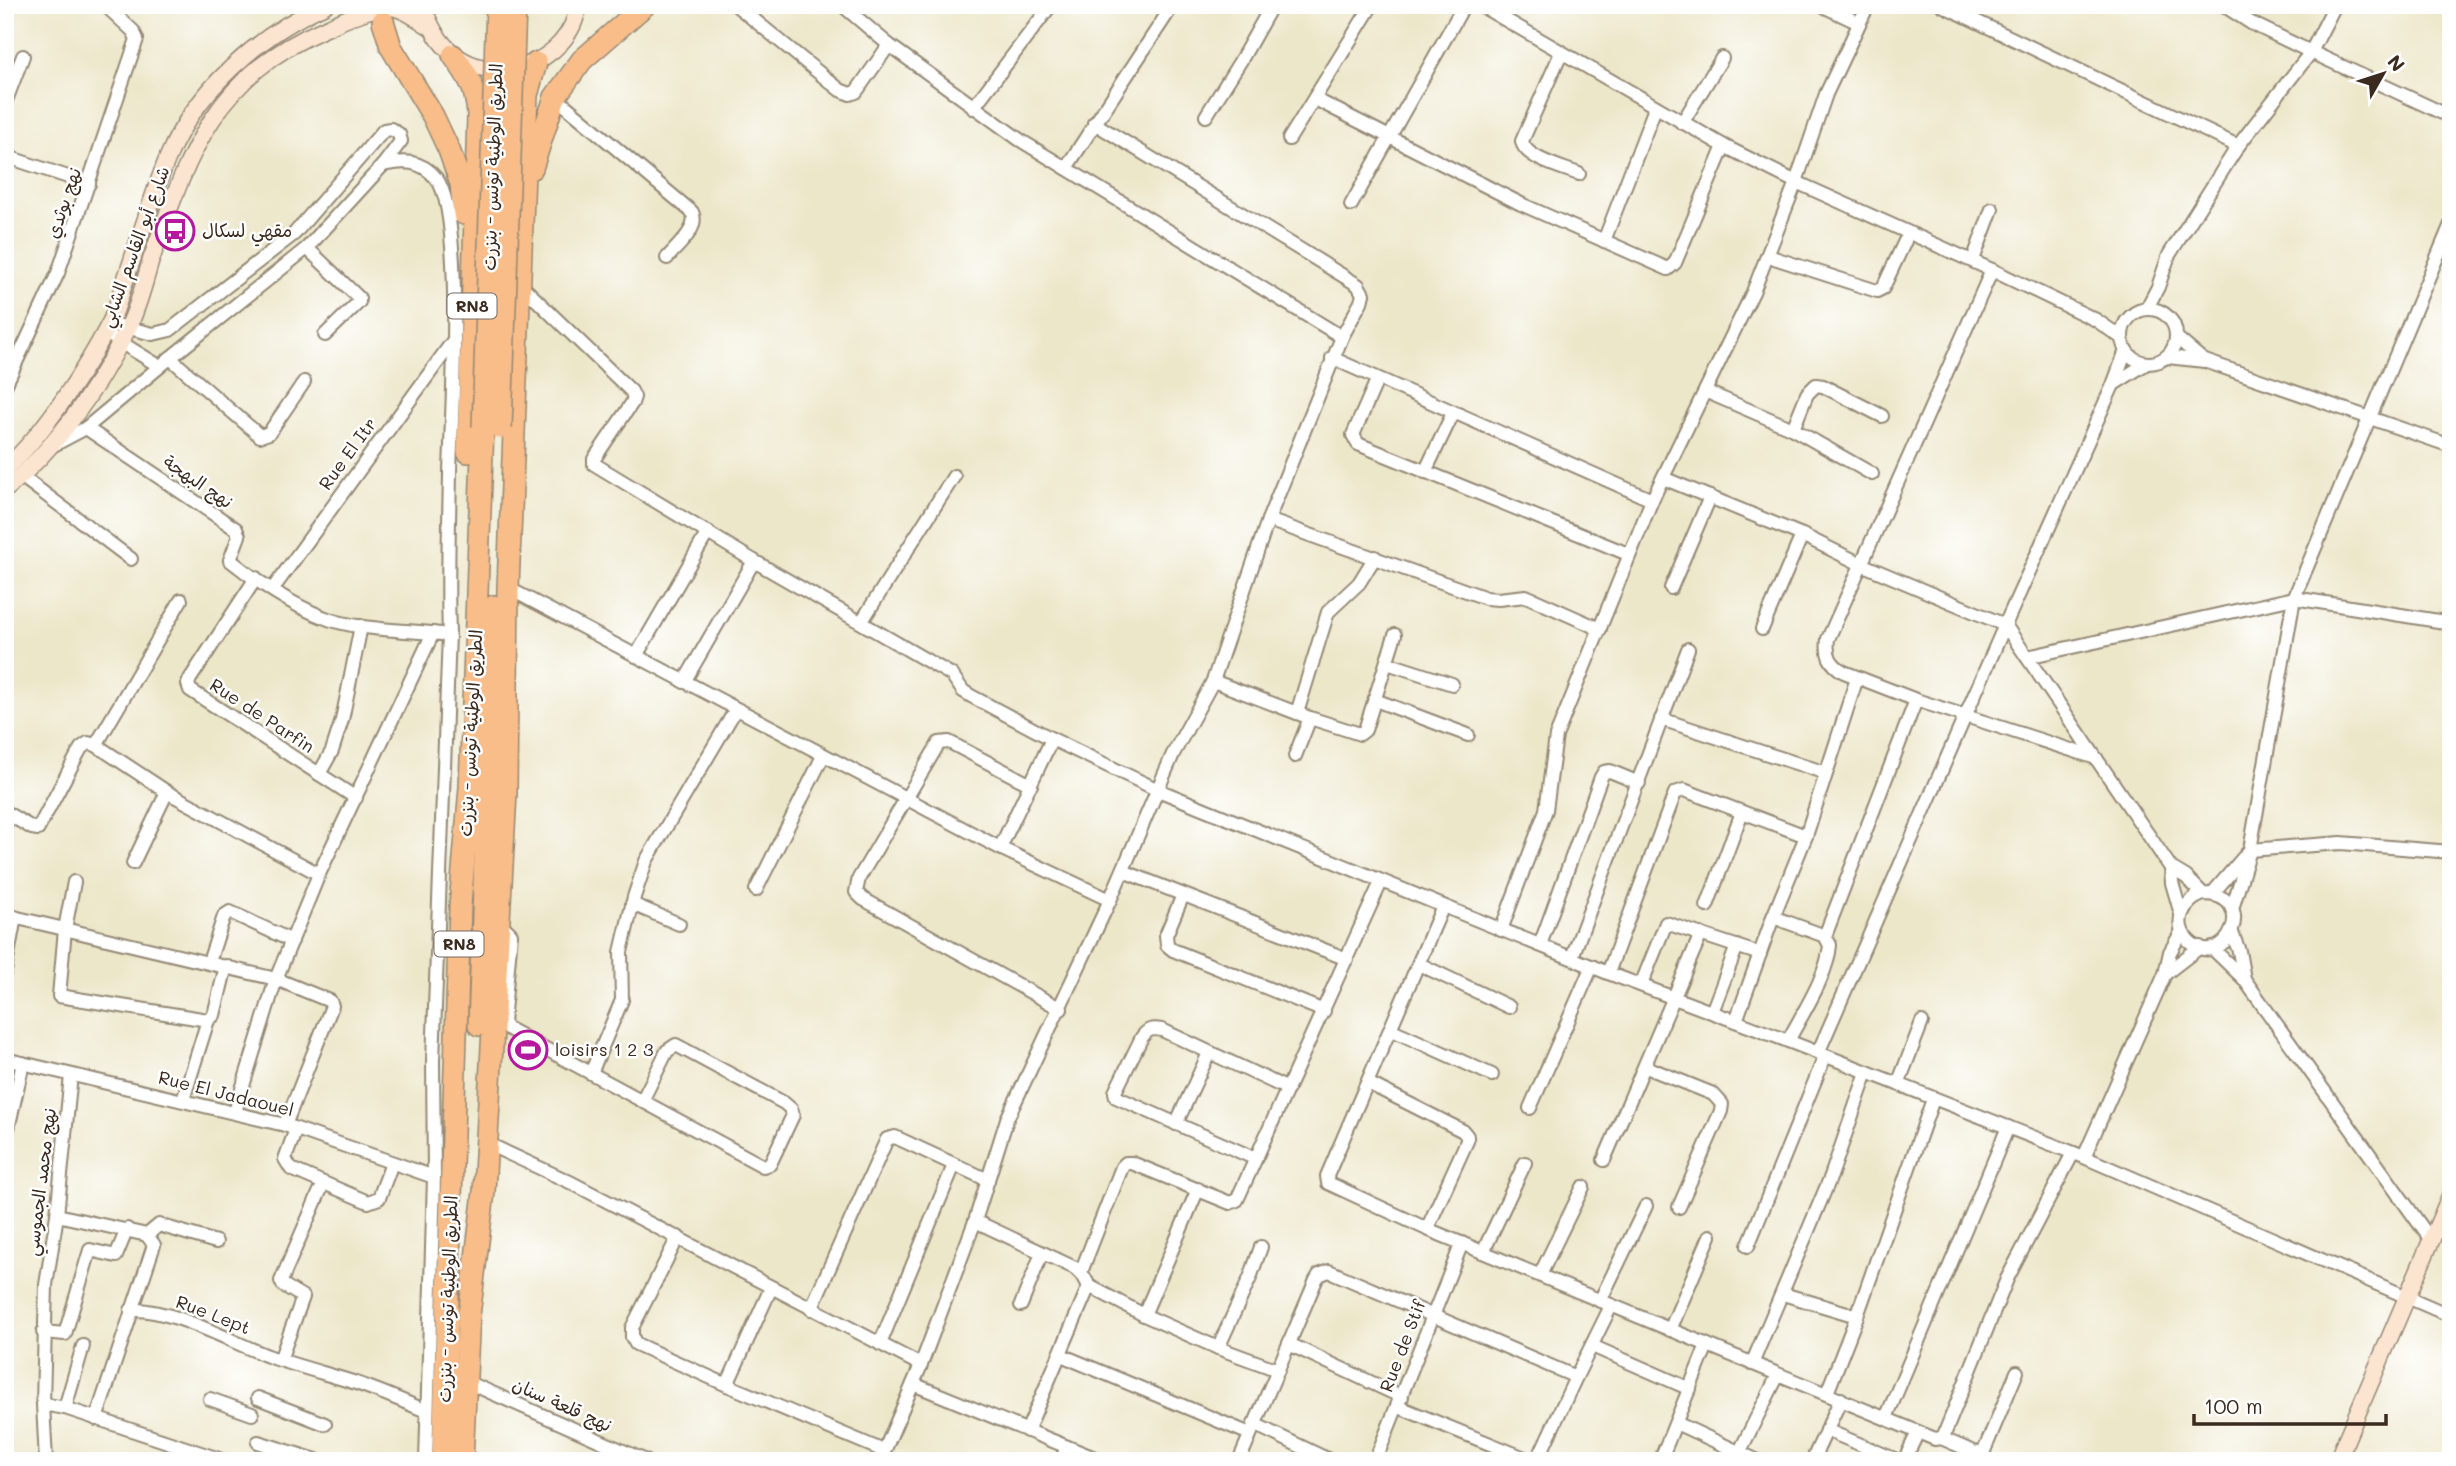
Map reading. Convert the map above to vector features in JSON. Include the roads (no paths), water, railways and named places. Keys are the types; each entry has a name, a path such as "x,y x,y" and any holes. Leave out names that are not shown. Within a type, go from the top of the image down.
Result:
{"highway":[{"name":"الطريق الوطنية تونس - بنزرت","path":"462,1461 492,428 497,5"},
{"name":"الطريق الوطنية تونس - بنزرت","path":"443,1461 460,906 492,428 514,5"},
{"path":"522,257 533,167 555,97 582,60 645,5"},
{"name":"RN8","path":"383,21 391,47 433,116 461,184 467,257 473,272"},
{"name":"RN8","path":"453,55 476,93 478,115 458,771 460,906"},
{"path":"486,1143 506,793 508,588 527,95 536,63"},
{"name":"RN8","path":"468,1324 484,1192 486,1143"}],"street":[{"name":"نهج بوثدي","path":"5,386 58,273 137,38 105,5"},
{"name":"شارع أبو القاسم الشابي","path":"5,469 43,426 74,383 107,327 168,156 197,109 230,69 252,50 292,22 325,5"},
{"path":"423,5 429,26 453,55 468,64 491,70 514,70 536,63 550,54 562,42 581,7"},
{"path":"736,5 840,90 850,94 856,92 890,46"},
{"path":"842,5 890,46 1020,141 1342,337"},
{"path":"973,108 1051,5"},
{"path":"1066,168 1173,5"},
{"path":"1206,116 1272,5"},
{"path":"1289,139 1372,5"},
{"path":"1351,205 1464,5"},
{"path":"1480,5 1724,146 1796,182 1973,260 2096,320 2124,344 2135,359 2147,363 2158,362 2167,357 2177,338"},
{"path":"1821,5 1858,23"},
{"path":"1501,930 1546,810 1556,736 1628,554 1662,478 1707,392 1768,256 1826,94 1868,5"},
{"path":"1942,5 2238,146"},
{"path":"2223,5 2251,23 2451,117"},
{"path":"2147,308 2158,287 2169,255 2238,146 2311,52 2335,5"},
{"name":"شارع أبو القاسم الشابي","path":"5,489 49,448 95,386 124,334 187,161 212,118 235,91 279,51 303,37 358,14 390,7 399,9 429,26"},
{"path":"1560,53 1522,141 1530,154 1579,174"},
{"path":"5,103 23,55"},
{"path":"1682,122 1722,58"},
{"path":"555,97 695,216 694,226 667,258"},
{"path":"1315,99 1521,204 1664,269 1672,267 1724,146"},
{"path":"1604,241 1655,108"},
{"path":"678,1237 632,1328 632,1337 636,1344 882,1456 921,1365 975,1221 1007,1119 1111,900 1173,754 1213,681 1268,520 1332,358 1361,302 1363,294 1357,285 1094,123"},
{"path":"49,448 86,428 307,248 383,165 401,141 399,134 391,129 384,131 294,233 170,330 153,334 124,334"},
{"path":"5,156 89,184"},
{"path":"383,165 403,160 415,162 437,178 444,192 453,247 447,581 449,634 433,1061 434,1177 426,1461"},
{"path":"1973,260 1992,209"},
{"path":"2165,974 2206,947 2224,943 2232,933 2232,909 2250,850 2294,598 2451,224"},
{"path":"1768,256 1877,291 1883,288 1905,241"},
{"path":"307,248 359,298 359,302 325,335"},
{"path":"1992,270 1828,639 1829,659 1835,667 1857,678 1916,700 2096,758"},
{"path":"521,285 631,391 634,397 594,459 594,464 754,561 952,675 964,692 1052,739 1158,790 1608,973 2078,1155 2451,1316"},
{"path":"2158,287 2163,312"},
{"path":"1748,1245 1822,1054 1965,717 2113,385 2124,344 2126,321 2135,312 2147,308 2163,312 2174,323 2177,338 2204,361"},
{"path":"2096,320 2126,321"},
{"path":"107,327 124,334 164,362 260,436 269,433 304,382"},
{"name":"Rue El Itr","path":"272,590 453,340"},
{"path":"2167,357 2204,361 2451,446"},
{"path":"1332,358 1653,499"},
{"path":"2113,385 2147,363"},
{"path":"1377,380 1353,435 1358,444 1628,554"},
{"path":"1793,429 1807,394 1816,385 1882,416"},
{"path":"1707,392 1793,429 1872,474"},
{"path":"1425,472 1452,413"},
{"name":"نهج البهجة","path":"86,428 236,529 239,536 230,560 256,578"},
{"path":"22,476 131,559"},
{"path":"862,621 954,476"},
{"path":"1662,478 1802,535 1861,564 2005,625 2171,868 2208,894 2224,900 2232,909"},
{"path":"1671,588 1710,497"},
{"path":"1268,520 1486,598 1526,596 1600,629"},
{"path":"636,656 708,532"},
{"path":"1762,629 1802,535"},
{"path":"1295,756 1328,612 1359,583 1375,557"},
{"path":"684,682 754,561"},
{"path":"256,578 272,590 323,618 361,626 449,634"},
{"name":"Rue de Parfin","path":"256,578 188,684 195,694 356,798"},
{"path":"508,588 1000,848 1111,900"},
{"path":"2026,657 2294,598 2451,623"},
{"path":"96,745 181,600"},
{"path":"320,774 342,720 361,626"},
{"path":"235,1112 276,979 319,874 433,633"},
{"path":"1213,681 1360,734 1365,730 1395,635"},
{"path":"1572,957 1688,649"},
{"path":"1387,663 1452,684"},
{"path":"1736,1021 1773,917 1806,836 1857,678"},
{"path":"1375,699 1468,735"},
{"path":"1825,936 1916,700"},
{"path":"591,1073 622,1000 621,952 632,904 649,855 736,709"},
{"path":"1661,719 1826,773"},
{"path":"1000,848 1052,739"},
{"path":"1031,785 949,742 944,742 935,749 856,887 859,896 1061,1009"},
{"path":"5,812 38,829 81,748 88,743 96,745 167,792 319,874"},
{"path":"756,890 823,756"},
{"path":"1540,944 1604,772 1610,771 1639,782"},
{"path":"1608,973 1675,793 1684,790 1806,836"},
{"path":"132,863 167,792"},
{"path":"1707,906 1742,813"},
{"path":"2181,914 2185,905 2193,898 2208,894 2226,880 2250,850 2340,844 2451,852"},
{"path":"2171,868 2182,931 2189,941 2206,947 2244,979 2431,1240"},
{"path":"1123,871 1346,959"},
{"path":"74,882 65,929 59,996 208,1020"},
{"path":"1081,1272 1124,1164 1132,1163 1234,1203 1381,882"},
{"path":"1182,895 1166,935 1167,945 1173,950 1324,1011"},
{"path":"632,904 678,924"},
{"path":"1443,906 1327,1176 1328,1183 1427,1228 1670,1330 1917,1432 1935,1439 1941,1438 1976,1453 1984,1451 2017,1372"},
{"path":"209,962 224,916 230,912 292,942"},
{"path":"5,971 10,916 276,979 330,1001 332,1006 290,1127 285,1159 291,1168 368,1202 379,1198 392,1163"},
{"path":"1773,917 1825,936 1830,945 1826,963 1788,1041"},
{"path":"498,921 511,934 503,1024 642,1101 766,1166 770,1164 793,1115 784,1103 676,1045 667,1051 642,1101"},
{"path":"1640,985 1664,924 1667,923 1760,954"},
{"path":"1941,1438 2007,1279 2078,1155 2165,974 2170,952 2182,931"},
{"path":"2232,933 2239,951 2244,979"},
{"path":"1604,1160 1701,934"},
{"path":"1712,1012 1737,946"},
{"path":"1419,964 1509,1007"},
{"path":"183,1100 208,1020 214,1015 226,966"},
{"path":"1530,1108 1592,966"},
{"path":"1898,1084 1922,1022"},
{"path":"1254,1158 1118,1099 1115,1092 1147,1030 1153,1028 1288,1089"},
{"path":"1391,1029 1492,1075"},
{"path":"1176,1124 1209,1052"},
{"name":"Rue El Jadaouel","path":"5,1059 290,1127 434,1177"},
{"path":"5,1142 23,1063"},
{"path":"1646,1067 1713,1094 1723,1104 1679,1207"},
{"path":"1752,1364 1831,1176 1867,1072"},
{"name":"نهج محمد الجموسي","path":"46,1461 43,1332 46,1285 57,1215 71,1075"},
{"path":"1368,1083 1463,1130 1467,1136 1427,1228"},
{"path":"1827,1394 1933,1099"},
{"path":"1886,1418 2008,1127"},
{"path":"811,1309 887,1139 895,1137 988,1180"},
{"path":"486,1143 572,1182 921,1365"},
{"path":"1483,1252 1525,1163"},
{"path":"880,1343 954,1165"},
{"path":"1540,1275 1583,1187"},
{"path":"1144,1315 1198,1189"},
{"path":"280,1360 303,1297 281,1281 320,1191"},
{"path":"2359,1461 2339,1457 2451,1194"},
{"path":"1289,1344 1401,1402 1534,1461 1591,1346 1646,1206"},
{"path":"57,1215 147,1235 154,1245 96,1419"},
{"path":"975,1221 1081,1272 1089,1286 1144,1315 1218,1348 1278,1370"},
{"path":"147,1235 159,1225 216,1242"},
{"path":"43,1332 65,1334 90,1250 116,1256 127,1229"},
{"path":"1670,1330 1710,1236"},
{"name":"Rue de Stif","path":"1375,1461 1401,1402 1462,1243"},
{"path":"1218,1348 1245,1290 1261,1247"},
{"path":"1021,1305 1042,1253"},
{"path":"1239,1461 1316,1280 1323,1272 1329,1271 1576,1377"},
{"path":"1027,1431 1089,1286"},
{"path":"727,1385 771,1287"},
{"path":"1783,1294 1857,1316"},
{"name":"Rue Lept","path":"131,1310 158,1313 198,1326 233,1343 358,1384 426,1411"},
{"path":"1660,1461 1707,1345"},
{"path":"65,1408 83,1346"},
{"path":"1591,1346 1690,1389"},
{"path":"1061,1355 1331,1461"},
{"path":"1737,1456 1778,1375"},
{"name":"نهج قلعة سنان","path":"465,1381 646,1461"},
{"path":"913,1384 1102,1461"},
{"path":"258,1398 325,1424"},
{"path":"210,1399 252,1414"},
{"path":"1812,1461 1841,1399"},
{"path":"43,1404 65,1408 188,1455 225,1461"},
{"path":"1676,1423 1737,1456 1758,1461"},
{"path":"1826,1430 1902,1461 1917,1432"},
{"path":"258,1442 316,1460"},
{"path":"1061,1461 1067,1447"}],"place":[{"name":"مقهي لسكال","path":"175,231"},
{"name":"loisirs 1 2 3","path":"528,1050"}]}
